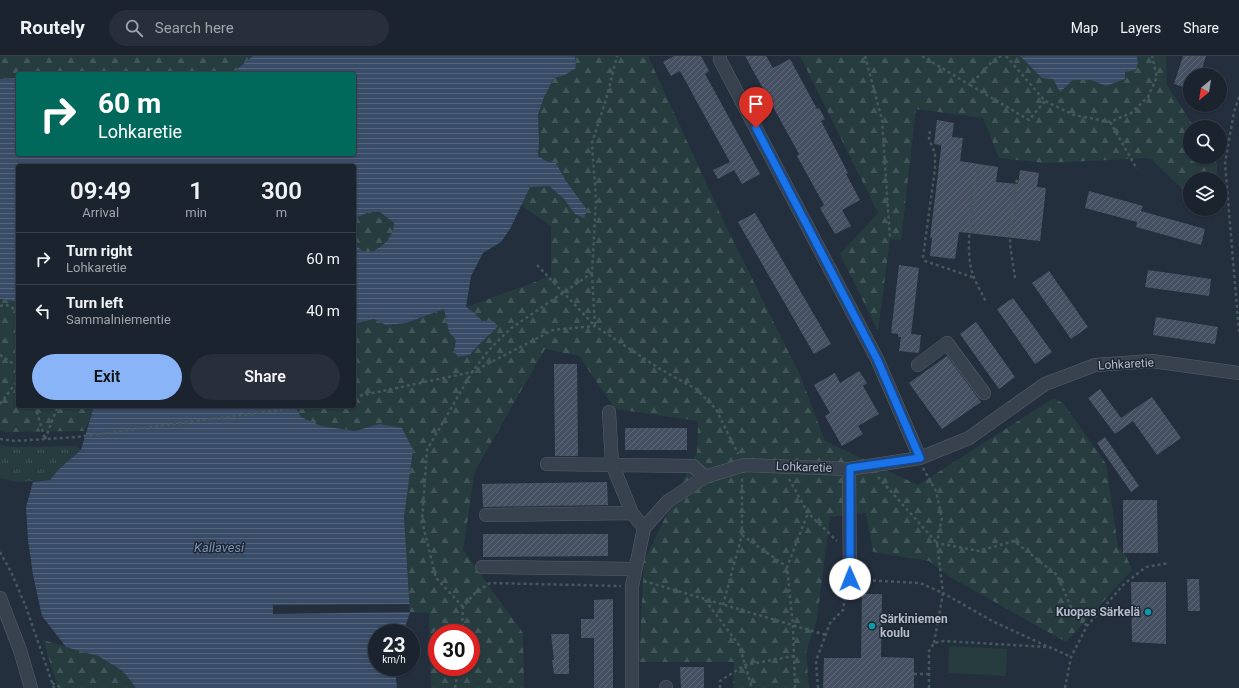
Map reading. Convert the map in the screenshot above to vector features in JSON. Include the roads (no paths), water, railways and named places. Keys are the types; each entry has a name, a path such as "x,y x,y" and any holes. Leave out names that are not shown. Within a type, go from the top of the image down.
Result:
{"street":[{"path":"720,56 720,60 877,359 920,458"},
{"path":"918,365 947,342 984,393"},
{"name":"Lohkaretie","path":"644,528 668,501 705,477 744,465 850,468 920,458 969,438 1045,384 1095,365 1152,361 1239,372"},
{"path":"609,412 612,464 632,513 644,528 636,578 632,688"},
{"path":"547,464 693,466 705,477"},
{"path":"850,468 850,579"},
{"path":"486,515 632,513"},
{"path":"482,567 636,578"},
{"path":"0,598 20,650 31,688"}],"water":[{"path":"253,56 575,56 576,68 565,75 554,78 544,97 538,115 538,156 546,161 556,163 566,181 587,210 584,218 575,214 564,199 549,186 530,187 510,229 501,242 483,253 471,276 466,307 475,313 482,321 493,321 498,326 476,347 470,355 458,357 454,351 456,340 449,332 444,309 406,323 386,325 374,319 356,324 356,245 361,250 368,253 382,246 389,238 394,223 380,212 369,212 358,217 356,221 356,164 16,164 16,302 0,299 0,79 16,78 16,156 356,156 356,72 225,72 235,71"},
{"path":"1020,56 1137,56 1138,62 1136,70 1125,72 1125,79 1106,86 1091,80 1073,80 1060,92 1053,79 1042,78"},
{"name":"Kallavesi","path":"93,408 296,408 301,417 321,426 355,431 379,424 402,428 413,450 404,517 410,612 406,624 368,624 368,676 396,676 397,688 136,688 123,671 98,656 66,647 42,616 33,575 28,540 26,507 33,482 50,480 59,469 81,450"}],"place":[{"name":"Kuopas Särkelä","path":"1148,612"},
{"name":"Särkiniemen koulu","path":"872,626"}]}
